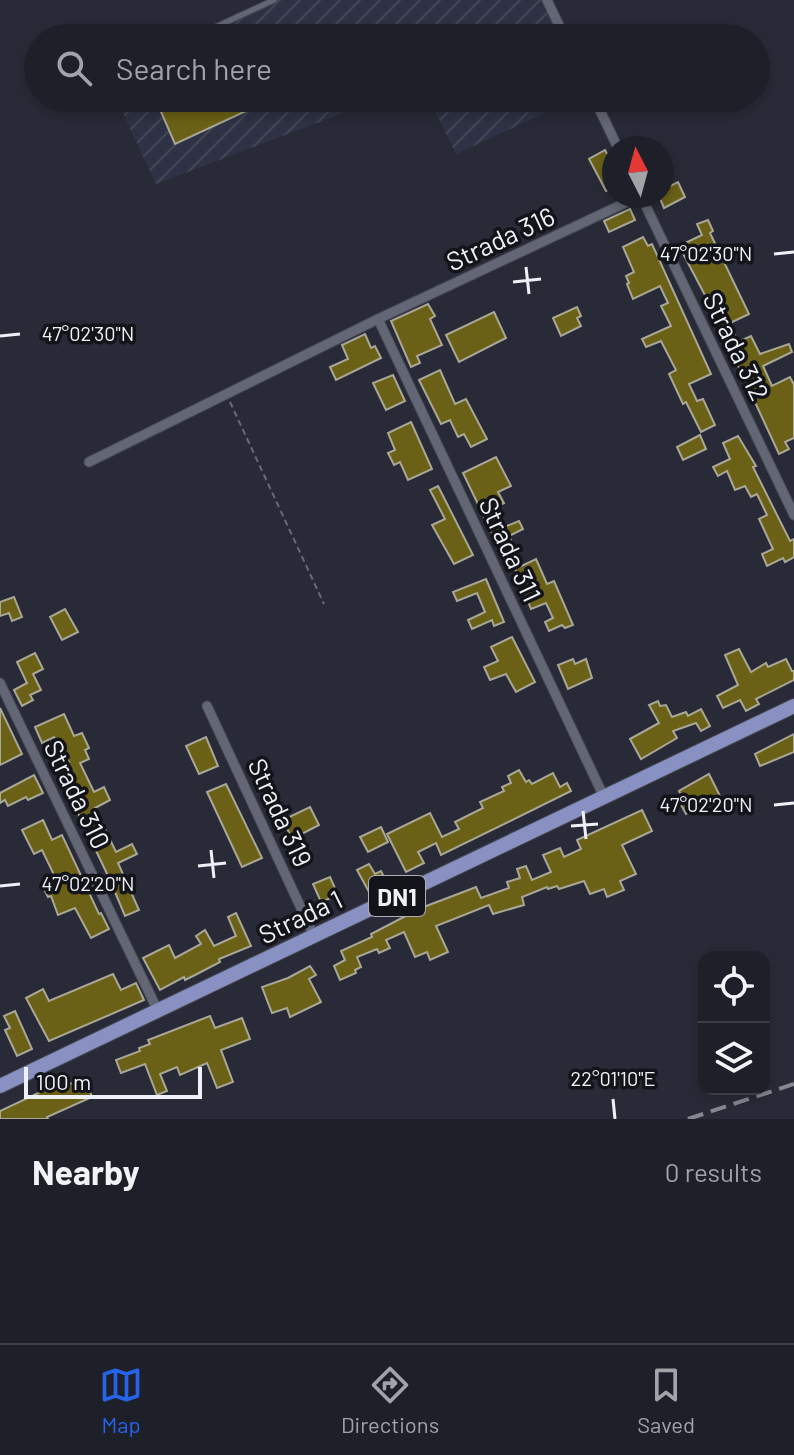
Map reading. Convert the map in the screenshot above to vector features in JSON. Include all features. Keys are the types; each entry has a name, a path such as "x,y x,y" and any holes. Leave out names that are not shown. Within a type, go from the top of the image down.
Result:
{"main road":[{"name":"Strada 1","path":"0,1086 794,706"}],"street":[{"path":"547,0 558,24"},
{"path":"601,112 612,136"},
{"name":"Strada 316","path":"89,462 378,319 614,208"},
{"name":"Strada 312","path":"646,208 794,515"},
{"name":"Strada 311","path":"378,319 604,797"},
{"name":"Strada 310","path":"0,683 158,1011"},
{"name":"Strada 319","path":"207,706 314,936"}],"lane":[{"path":"222,24 274,0"}],"path":[{"path":"226,394 324,604"}],"shaded area":[{"path":"278,0 544,0 555,24 224,24"},
{"path":"123,112 346,112 156,184"},
{"path":"436,112 547,112 456,154"}],"building":[{"path":"161,112 244,112 175,144"},
{"path":"602,152 602,183 589,159"},
{"path":"678,182 685,197 674,203 674,184"},
{"path":"630,209 635,220 609,232 604,221"},
{"path":"708,220 713,231 710,233 749,314 730,323 738,342 751,336 760,354 789,344 792,352 763,366 772,386 790,377 794,385 794,438 785,442 789,449 779,454 715,316 724,312 715,295 707,299 679,246 702,235 697,224"},
{"path":"643,237 648,246 652,244 711,374 689,384 697,401 703,399 715,425 701,432 669,374 676,370 661,341 646,347 642,339 671,326 661,306 668,303 660,286 633,299 627,284 626,276 634,272 623,247"},
{"path":"428,304 435,316 430,319 442,345 417,356 420,363 411,367 391,321"},
{"path":"577,307 581,326 561,336 553,318"},
{"path":"494,312 506,338 459,362 446,335"},
{"path":"365,334 371,348 375,346 381,358 336,380 330,367 348,359 342,345"},
{"path":"440,370 455,404 466,399 487,439 471,447 464,434 458,437 450,420 441,424 419,380"},
{"path":"393,375 405,401 386,410 373,383"},
{"path":"411,422 432,469 408,480 400,462 394,465 388,453 395,450 388,433"},
{"path":"700,435 706,449 683,460 677,447"},
{"path":"738,436 756,466 753,467 790,541 794,539 794,557 785,562 783,558 767,566 762,554 773,549 759,519 767,515 757,494 751,497 745,486 735,490 727,471 718,476 713,467 730,459 723,443"},
{"path":"496,457 511,486 498,492 504,503 492,509 502,528 519,521 523,529 509,536 513,545 500,550 463,473"},
{"path":"438,486 473,555 454,564 432,525 445,519 430,490"},
{"path":"536,559 547,584 554,581 573,625 565,628 562,625 549,631 545,622 553,618 546,603 531,609 515,569"},
{"path":"486,579 504,622 494,626 492,620 472,629 468,620 485,612 477,593 457,601 453,592"},
{"path":"14,597 22,617 12,621 9,613 0,616 0,602"},
{"path":"65,609 78,632 62,640 50,617"},
{"path":"512,637 535,682 516,692 506,674 490,680 484,667 498,661 491,647"},
{"path":"739,649 751,672 766,663 768,667 786,659 794,671 794,680 756,699 759,704 746,711 740,700 723,708 717,696 738,685 725,655"},
{"path":"35,653 43,669 33,674 41,690 30,695 33,700 22,706 14,690 27,683 17,662"},
{"path":"573,659 575,664 586,659 592,678 568,689 558,665"},
{"path":"658,701 660,706 666,705 672,717 686,712 688,716 701,709 710,726 701,731 696,723 673,731 677,738 641,759 630,739 659,723 649,705"},
{"path":"0,708 22,754 0,765"},
{"path":"64,714 74,736 82,733 89,748 85,750 89,759 80,763 94,792 104,787 110,800 95,808 116,852 132,844 137,854 118,863 139,910 125,916 56,767 69,762 54,737 42,743 35,727"},
{"path":"794,734 794,752 760,766 755,754"},
{"path":"206,737 218,766 199,774 186,746"},
{"path":"519,770 526,782 529,780 532,784 553,773 560,787 567,783 571,791 441,855 436,843 418,852 424,863 406,872 387,834 430,813 442,837 459,829 455,822 483,808 480,802 504,791 502,787 511,783 508,776"},
{"path":"709,774 720,796 696,812 695,809 686,814 680,803 684,801 679,791"},
{"path":"34,775 43,793 8,806 5,800 0,803 0,793"},
{"path":"226,784 262,858 242,867 207,792"},
{"path":"310,807 319,825 292,839 283,820"},
{"path":"642,810 652,831 622,845 636,874 620,881 624,890 607,897 604,889 590,894 584,881 559,889 557,886 547,887 522,897 524,905 493,914 489,905 436,926 448,952 430,960 427,952 415,957 404,932 386,940 390,948 379,953 377,949 357,957 361,967 355,970 356,973 340,980 334,966 345,960 341,951 372,937 371,934 421,908 476,887 481,898 509,888 507,882 520,878 517,869 526,866 532,880 551,872 543,855 560,848 564,857 581,849 577,840"},
{"path":"43,820 52,840 62,835 109,929 91,938 75,908 58,915 51,896 48,897 44,889 58,883 42,850 34,854 22,830"},
{"path":"381,827 388,842 368,852 360,837"},
{"path":"369,864 375,874 381,871 387,883 369,892 357,870"},
{"path":"330,877 338,895 321,902 313,884"},
{"path":"236,913 251,946 160,990 143,958 169,945 175,958 201,944 196,936 205,930 214,946 236,936 228,917"},
{"path":"310,966 316,975 309,979 321,1002 290,1017 287,1008 272,1013 262,987"},
{"path":"113,974 121,990 136,983 144,1000 49,1041 26,998 43,989 49,1001"},
{"path":"15,1011 32,1049 17,1056 5,1030 10,1028 4,1016"},
{"path":"210,1016 215,1028 242,1018 250,1039 221,1050 233,1082 217,1088 207,1063 180,1075 177,1067 160,1074 167,1091 157,1095 145,1064 121,1073 116,1060 140,1051 139,1048 150,1044 148,1040"},
{"path":"85,1078 92,1097 48,1119 0,1119 0,1111 49,1088 48,1084 60,1080 62,1087"}],"railway":[{"path":"688,1119 794,1084"}]}
